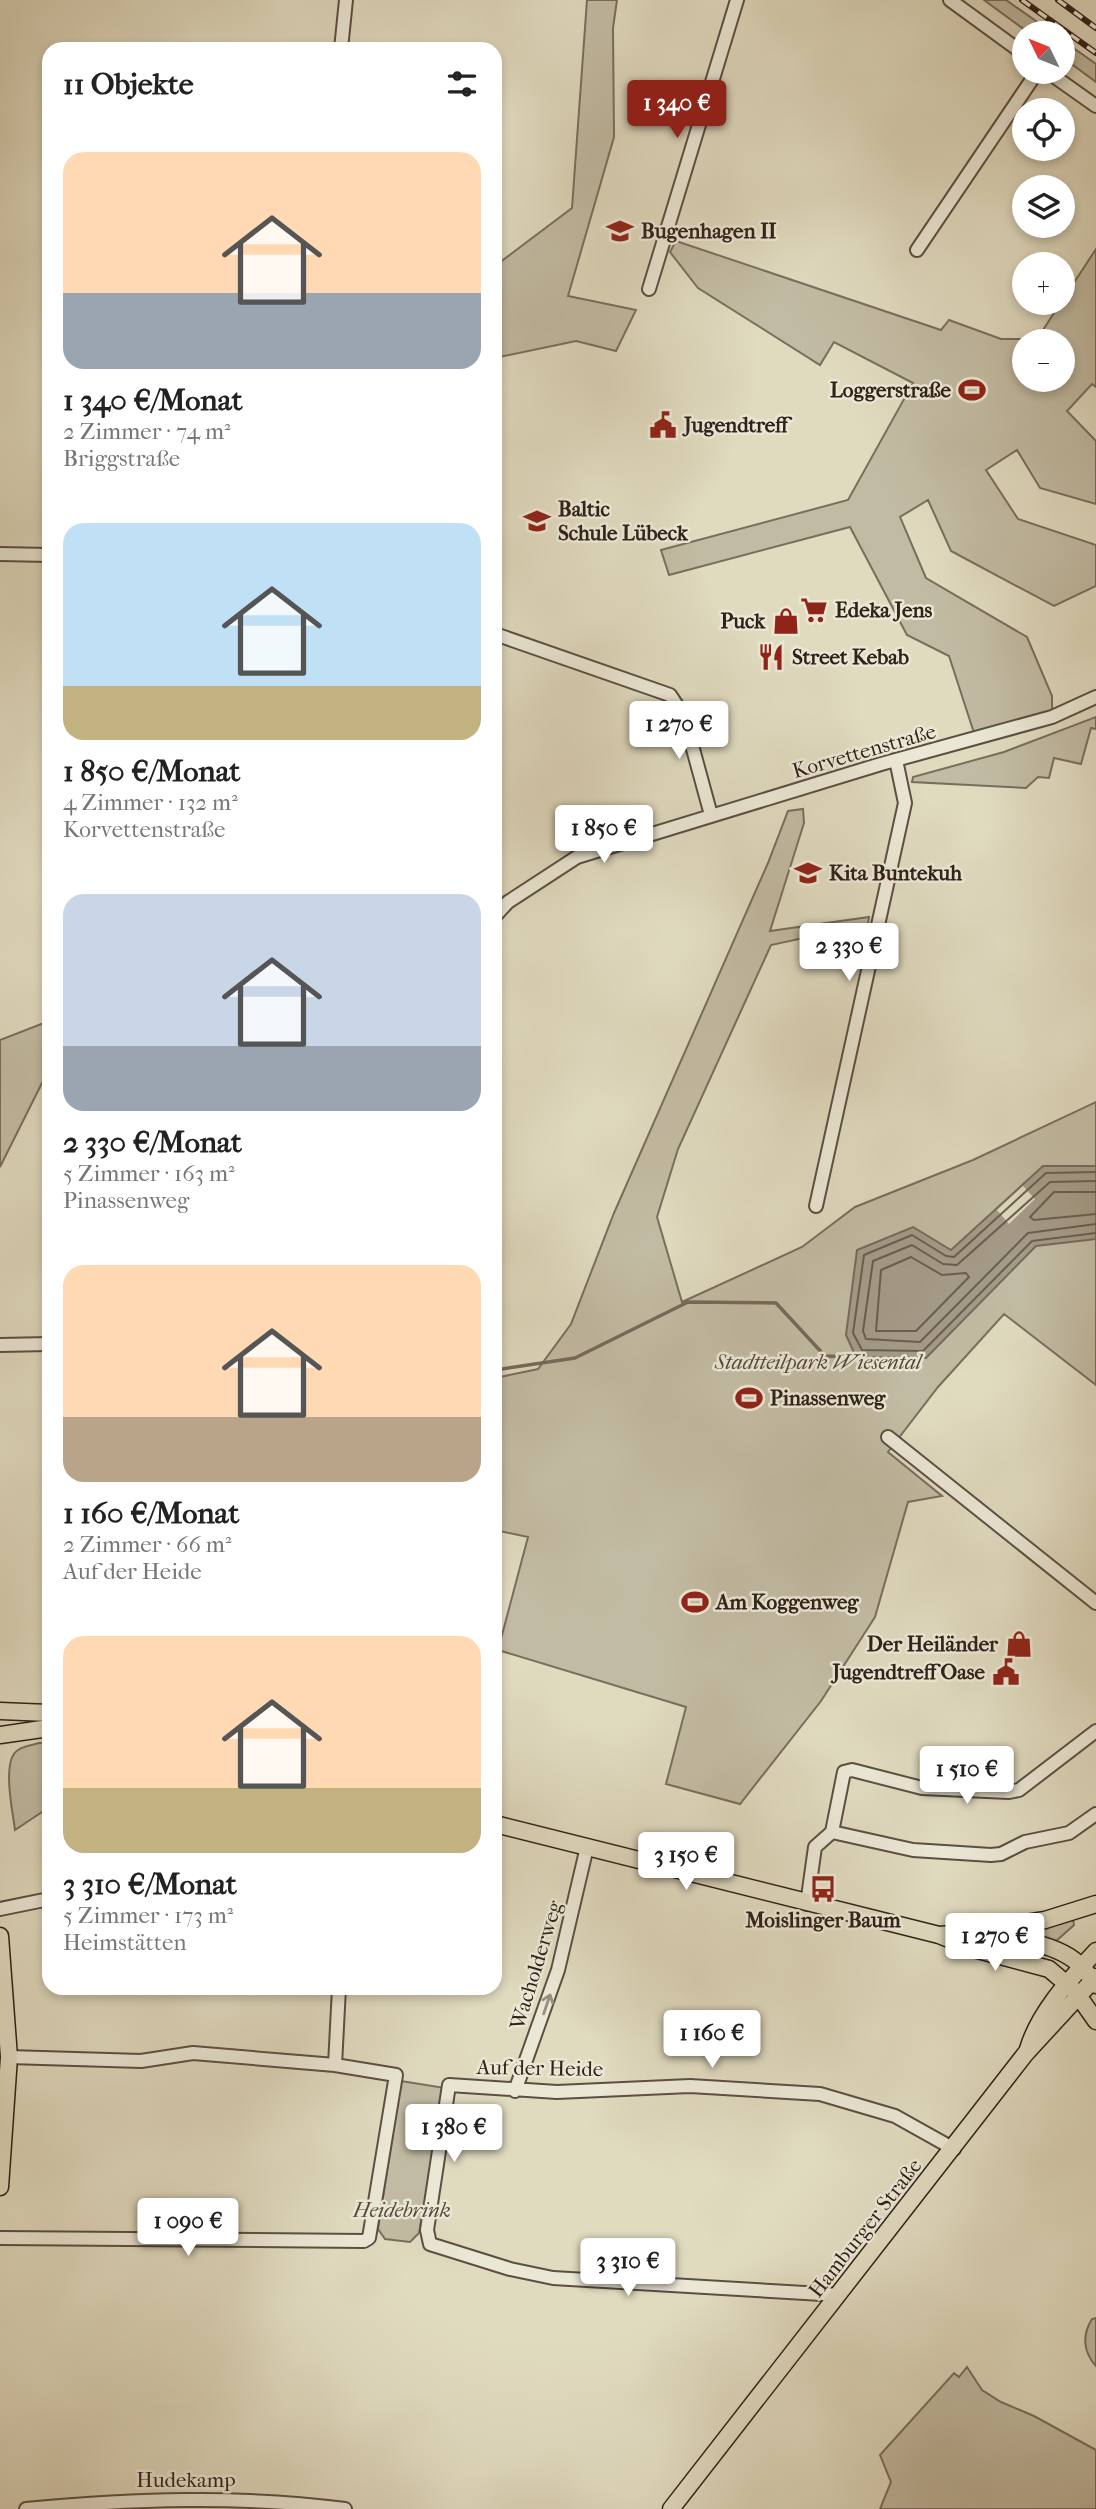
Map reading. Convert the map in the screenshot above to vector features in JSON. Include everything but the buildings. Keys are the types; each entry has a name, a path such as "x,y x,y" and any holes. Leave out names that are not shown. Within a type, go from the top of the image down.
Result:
{"main road":[{"path":"0,1711 42,1713"},
{"path":"0,1735 42,1729"},
{"path":"502,1826 939,1935 974,1949 1049,1969 1080,1997 1096,2021"},
{"path":"939,1935 1011,1928 1096,1904"},
{"path":"965,1932 1061,1952 1082,1967 1095,1981"},
{"path":"0,1936 9,2057 0,2187"},
{"path":"1028,2051 1033,2033 1067,1983 1096,1951"},
{"name":"Hamburger Straße","path":"671,2509 1028,2051 1095,1981"}],"street":[{"path":"342,42 345,0"},
{"path":"649,289 737,0"},
{"path":"950,0 1012,45"},
{"path":"917,250 1029,84"},
{"path":"1065,84 1096,106"},
{"path":"0,554 42,555"},
{"path":"502,636 670,695 684,716 711,815"},
{"name":"Korvettenstraße","path":"502,908 577,857 895,760 1052,717 1096,697"},
{"path":"816,1206 905,803 895,760"},
{"path":"0,1345 42,1344"},
{"path":"888,1437 1096,1603"},
{"path":"807,1904 816,1847 832,1832 844,1772 852,1770 922,1788 1009,1792 1019,1790 1096,1731"},
{"path":"832,1832 913,1850 990,1856 1025,1842 1069,1833 1096,1814"},
{"name":"Wacholderweg","path":"515,2091 558,1970 587,1847"},
{"path":"0,1909 42,1900"},
{"path":"335,2065 339,1995"},
{"path":"0,2238 356,2242 369,2238 396,2075 335,2065 193,2053 141,2061 9,2057"},
{"name":"Auf der Heide","path":"839,2295 554,2278 499,2266 430,2244 427,2230 449,2085 515,2091 690,2086 820,2094 873,2107 954,2149"},
{"name":"Hudekamp","path":"26,2509 128,2499 276,2500 345,2509"}],"green space":[{"path":"587,0 617,0 613,28 614,137 568,296 636,310 616,351 576,341 502,357 502,261 572,208"},
{"path":"984,0 1006,0 1036,21 1013,21"},
{"path":"1075,49 1096,64 1096,82 1075,67"},
{"path":"676,241 941,330 949,320 1001,339 1012,339 1012,392 1075,392 1075,329 1044,329 1053,315 1075,315 1075,281 1096,249 1096,387 1092,384 1067,411 1096,441 1096,504 1040,488 1017,450 986,470 1018,519 1096,545 1096,586 1054,606 951,551 928,500 900,517 926,578 1027,637 1052,696 1052,717 976,739 949,656 907,635 850,527 669,575 661,550 848,500 913,383 834,342 820,365 698,288 670,252"},
{"path":"1096,717 1096,729 1091,728 1081,764 1054,758 1049,778 1038,777 1026,788 912,782 913,777 1004,752"},
{"name":"Stadtteilpark Wiesental","path":"803,809 804,823 770,931 869,917 868,924 771,945 678,1149 657,1217 682,1302 802,1247 855,1207 973,1160 1096,1102 1096,1385 1004,1314 938,1387 888,1452 942,1496 908,1502 875,1617 821,1701 740,1804 666,1784 686,1707 502,1651 502,1635 528,1537 502,1531 502,1377 538,1369 571,1324 614,1213 768,863 788,811"},
{"path":"42,1024 42,1083 0,1167 0,1040"},
{"path":"42,1743 42,1812 15,1830 9,1787 10,1764 18,1750"},
{"path":"1073,1919 1074,1925 1054,1943 1020,1934"},
{"name":"Heidebrink","path":"401,2081 445,2088 419,2233 410,2242 385,2239 378,2229"},
{"path":"1096,2318 1096,2366 1088,2355 1085,2337 1092,2319"},
{"path":"967,2367 982,2390 1096,2450 1096,2509 880,2509 891,2482 880,2455 954,2373 959,2377"}],"water":[{"path":"1043,1166 1096,1166 1096,1239 1036,1246 926,1358 856,1357 846,1335 857,1250 913,1227 951,1250"}],"pier":[{"path":"1023,1186 1035,1199 1009,1224 997,1210"}],"waterway":[{"path":"502,1369 575,1358 688,1302 776,1303 825,1356 856,1357"}],"railway":[{"path":"1022,0 1096,53"},
{"path":"1058,0 1096,28"}],"place":[{"name":"Bugenhagen II","path":"620,231"},
{"name":"Loggerstraße","path":"972,390"},
{"name":"Jugendtreff","path":"663,425"},
{"name":"Baltic Schule Lübeck","path":"537,521"},
{"name":"Edeka Jens","path":"814,610"},
{"name":"Puck","path":"786,621"},
{"name":"Street Kebab","path":"771,657"},
{"name":"Kita Buntekuh","path":"808,873"},
{"name":"Pinassenweg","path":"749,1398"},
{"name":"Am Koggenweg","path":"695,1602"},
{"name":"Der Heiländer","path":"1019,1644"},
{"name":"Jugendtreff Oase","path":"1006,1672"},
{"name":"Moislinger Baum","path":"823,1889"}]}
